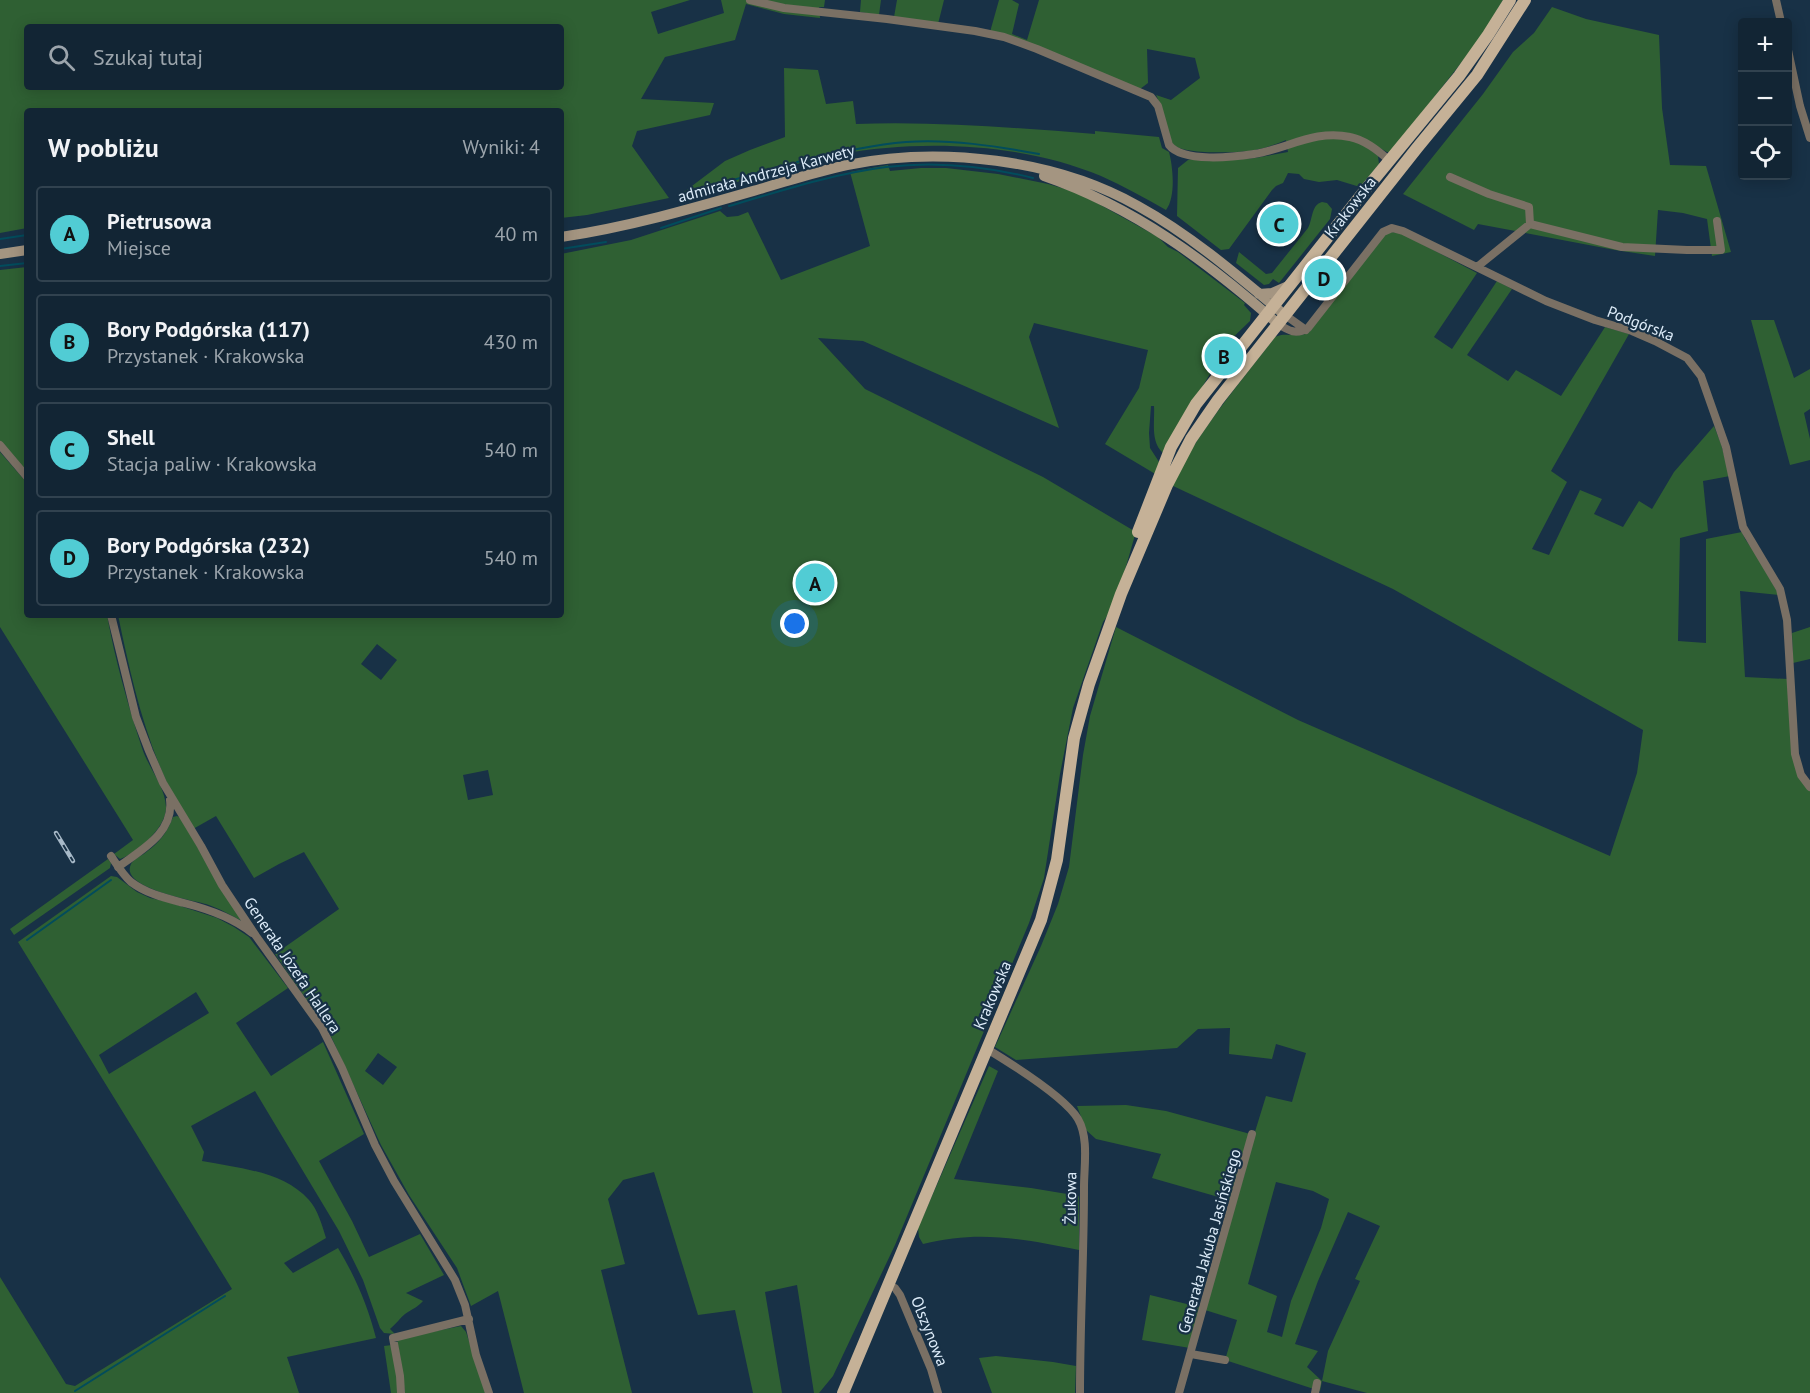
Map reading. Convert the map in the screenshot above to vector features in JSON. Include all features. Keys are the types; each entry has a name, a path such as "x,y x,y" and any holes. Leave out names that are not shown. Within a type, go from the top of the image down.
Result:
{"main road":[{"name":"Krakowska","path":"1121,594 1142,522 1177,434 1201,397 1469,62 1510,0"},
{"name":"Krakowska","path":"843,1393 1031,944 1047,900 1057,860 1077,728 1089,684 1121,594 1167,485 1191,439 1218,400 1476,75 1525,0"},
{"name":"admirała Andrzeja Karwety","path":"564,236 648,220 846,165 880,160 969,158 1043,169 1105,189 1138,205 1185,236 1259,294 1270,309"},
{"name":"admirała Andrzeja Karwety","path":"1016,165 1089,193 1162,232 1282,320"},
{"path":"0,254 24,250"},
{"path":"1259,294 1272,293 1288,286"}],"street":[{"path":"750,0 784,8 975,31 1010,39 1151,97 1158,106 1168,142 1173,150 1183,154 1206,157 1255,154 1299,140 1331,135 1350,137 1366,143 1389,160"},
{"path":"1776,0 1780,18"},
{"path":"1792,69 1810,138"},
{"path":"1450,177 1489,194 1529,207 1530,225"},
{"path":"1530,225 1622,247 1721,250 1717,221"},
{"path":"1476,267 1530,225"},
{"name":"Podgórska","path":"1282,320 1306,330 1314,323 1383,232 1392,228 1403,231 1546,301 1595,320 1632,331 1687,358 1701,376 1726,447 1743,527 1773,573 1785,603 1795,753 1801,775 1810,787"},
{"path":"0,445 24,473"},
{"name":"Generała Józefa Hallera","path":"112,618 136,717 169,796 201,846 222,885 322,1028 375,1145 462,1295 476,1355 489,1393"},
{"path":"118,867 156,839 163,830 170,812 169,796"},
{"path":"111,856 124,875 140,888 151,894 224,916 256,936"},
{"name":"Żukowa","path":"987,1049 1069,1108 1077,1118 1083,1135 1084,1206 1080,1393"},
{"name":"Generała Jakuba Jasińskiego","path":"1179,1393 1252,1134"},
{"name":"Olszynowa","path":"889,1285 895,1288 900,1295 931,1369 938,1393"},
{"path":"401,1393 393,1338 469,1319"},
{"name":"Generała Jakuba Jasińskiego","path":"1191,1354 1225,1360"},
{"path":"1315,1393 1317,1383"}],"green space":[{"path":"0,0 690,0 651,12 658,34 724,13 721,0 825,0 824,7 819,7 820,18 784,14 746,4 735,40 665,57 641,99 714,103 710,115 637,131 632,146 669,198 564,218 564,108 24,108 24,229 0,233"},
{"path":"861,0 881,0 879,15 860,12"},
{"path":"897,0 944,0 938,24 894,17"},
{"path":"999,0 1012,0 1019,4 1012,34 1027,40 1039,0 1503,0 1479,40 1391,152 1367,141 1364,145 1378,156 1379,164 1360,187 1337,180 1319,182 1304,179 1299,174 1288,173 1283,183 1272,190 1229,249 1221,250 1177,216 1178,168 1188,160 1197,158 1231,160 1288,152 1286,140 1259,149 1237,152 1199,152 1178,148 1173,144 1166,128 1156,95 1171,100 1200,78 1195,58 1147,49 1148,83 1140,89 1005,34 990,32"},
{"path":"1552,7 1586,19 1659,35 1662,108 1670,165 1706,166 1731,252 1712,256 1707,219 1683,213 1658,210 1655,256 1478,224 1474,230 1403,194 1483,94 1513,52 1534,33"},
{"path":"784,68 818,70 826,104 853,101 856,124 946,124 1095,134 1095,131 1159,137 1162,148 1169,152 1172,166 1173,182 1169,204 1166,210 1101,176 1071,165 1006,151 938,146 872,149 820,158 681,200 680,195 725,161 785,137"},
{"path":"888,165 890,171 946,168 998,174 1079,193 1158,237 1168,247 1178,252 1245,303 1244,305 1251,313 1250,321 1222,348 1217,348 1211,357 1217,362 1163,453 1156,443 1154,406 1151,406 1150,448 1161,465 1157,475 1105,444 1139,388 1148,350 1034,323 1029,337 1059,428 863,341 818,338 865,389 1043,477 1136,532 1118,592 1103,622 1073,708 1044,878 1029,923 895,1245 833,1376 819,1393 814,1393 797,1285 765,1292 782,1393 753,1393 735,1310 698,1315 654,1172 623,1180 608,1199 625,1264 601,1270 632,1393 524,1393 498,1291 471,1306 457,1268 409,1195 381,1145 330,1034 275,954 339,909 304,852 254,878 216,816 193,829 168,785 151,744 119,618 564,618 564,253 631,240 720,211 727,217 748,212 781,280 870,246 850,172","holes":["377,644 397,660 381,680 361,664","488,770 493,795 468,800 463,775","378,1053 397,1067 383,1085 365,1071"]},
{"path":"1322,202 1327,203 1332,209 1330,219 1279,283 1273,279 1269,284 1264,285 1236,263 1239,252 1266,274 1272,273 1308,228 1314,209"},
{"path":"1390,232 1401,233 1477,273 1434,337 1452,349 1497,281 1512,289 1467,355 1508,381 1516,370 1561,396 1605,327 1629,334 1551,471 1567,482 1532,549 1549,555 1580,490 1602,499 1594,514 1623,527 1639,501 1652,509 1674,472 1714,426 1730,476 1703,481 1708,531 1680,538 1678,641 1706,643 1706,539 1742,532 1779,595 1740,591 1745,677 1788,679 1792,754 1810,791 1810,1393 1367,1393 1322,1381 1320,1391 1225,1360 1237,1320 1205,1310 1245,1172 1240,1170 1229,1200 1152,1178 1161,1154 1096,1139 1086,1130 1077,1106 1126,1105 1166,1111 1254,1135 1266,1096 1292,1102 1306,1053 1276,1044 1272,1059 1229,1054 1230,1028 1198,1029 1177,1048 1016,1060 995,1047 1041,946 1058,904 1069,867 1090,716 1116,627 1298,720 1610,856 1637,773 1643,730 1393,589 1171,485 1206,427 1275,337 1302,335 1310,331 1384,235","holes":["1276,1182 1313,1191 1329,1199 1321,1228 1291,1301 1282,1337 1267,1332 1277,1296 1248,1284","1348,1212 1380,1226 1355,1279 1360,1281 1328,1351 1322,1381 1307,1367 1318,1351 1295,1344 1318,1281"]},
{"path":"24,267 24,469 0,441 0,270"},
{"path":"1751,320 1774,320 1794,378 1810,369 1810,409 1804,413 1810,439 1810,460 1790,465"},
{"path":"0,452 24,480 24,618 108,618 118,666 137,732 165,799 165,815 162,823 150,838 127,856 120,859 114,854 133,840 0,627"},
{"path":"1810,627 1810,659 1793,663 1792,633"},
{"path":"173,817 181,818 244,922 211,906 146,886 136,880 130,872 132,862 158,841"},
{"path":"108,859 111,863 110,868 14,935 10,929"},
{"path":"111,876 117,877 137,892 150,898 217,918 249,937 288,988 236,1023 271,1076 323,1042 364,1134 319,1161 369,1257 420,1234 444,1275 406,1293 423,1301 390,1329 395,1334 384,1333 380,1328 363,1280 339,1231 255,1091 191,1126 204,1152 202,1161 273,1177 298,1190 309,1200 317,1213 326,1238 284,1263 293,1273 338,1248 360,1292 376,1338 287,1357 299,1393 0,1393 0,1277 66,1384 75,1386 232,1289 18,942","holes":["196,992 209,1013 109,1074 99,1055"]},
{"path":"989,1066 998,1071 954,1179 1079,1196 1079,1250 1020,1240 982,1237 963,1237 923,1244 919,1237 918,1228"},
{"path":"1150,1295 1199,1307 1190,1348 1142,1340"},
{"path":"461,1326 466,1332 486,1393 405,1393 397,1339"},
{"path":"392,1345 399,1393 391,1393 384,1346"},
{"path":"996,1356 1076,1366 1075,1393 992,1393 979,1358"}],"waterway":[{"path":"797,162 878,145 923,141 973,144 1039,154"},
{"path":"701,189 786,165"},
{"path":"729,206 826,178 904,165 960,166 997,170 1033,178"},
{"path":"661,228 721,208"},
{"path":"0,239 24,235"},
{"path":"564,249 606,242"},
{"path":"0,266 24,263"},
{"path":"27,940 111,880"},
{"path":"75,1391 225,1296"}],"railway":[{"path":"56,833 73,861"}],"place":[{"name":"Shell","path":"1279,224"},
{"name":"Bory Podgórska (232)","path":"1324,278"},
{"name":"Bory Podgórska (117)","path":"1224,356"},
{"name":"Pietrusowa","path":"815,583"}]}
